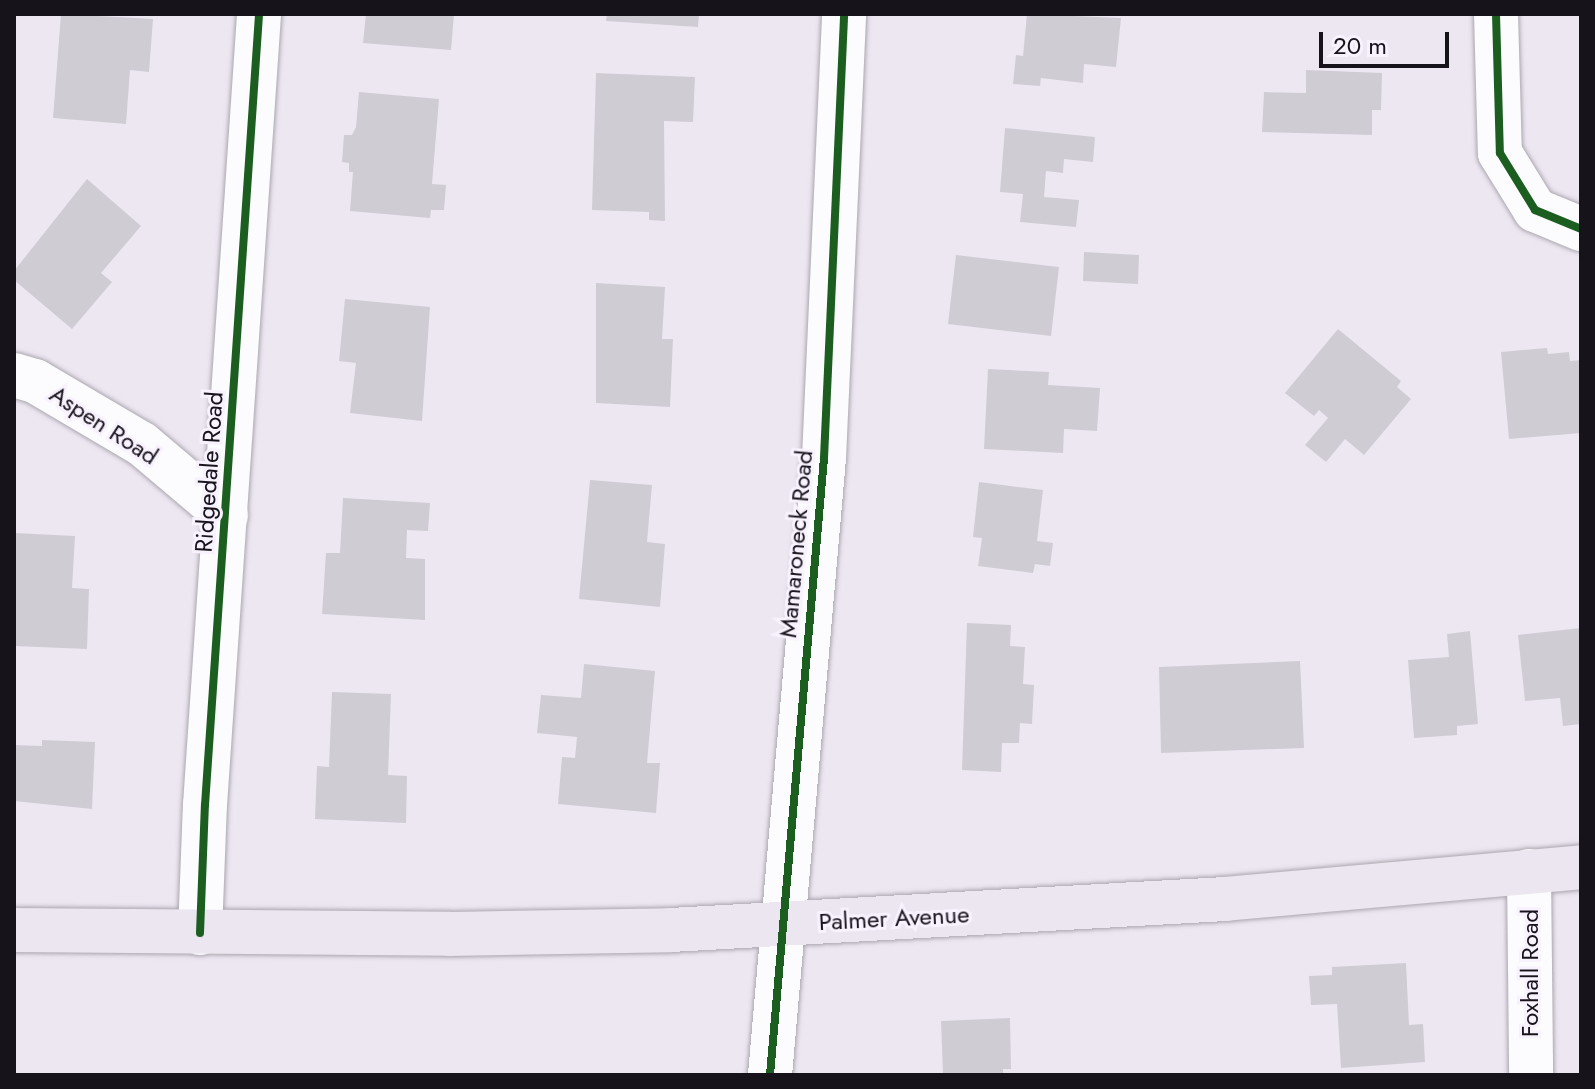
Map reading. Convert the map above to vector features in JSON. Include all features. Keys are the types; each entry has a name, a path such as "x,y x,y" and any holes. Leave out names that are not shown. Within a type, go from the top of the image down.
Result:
{"main road":[{"name":"Palmer Avenue","path":"14,930 482,934 780,925 1225,899 1581,867"}],"street":[{"name":"Ridgedale Road","path":"200,933 259,14"},
{"name":"Mamaroneck Road","path":"770,1075 780,925 824,458 844,14"},
{"path":"1496,14 1500,153 1535,210 1581,229"},
{"name":"Aspen Road","path":"14,375 35,381 142,444 226,515"},
{"name":"Foxhall Road","path":"1529,871 1531,1075"}],"building":[{"path":"61,14 153,19 149,72 130,70 126,124 53,118"},
{"path":"366,14 454,14 451,50 363,43"},
{"path":"607,14 699,14 698,27 606,21"},
{"path":"1027,14 1121,18 1116,67 1084,64 1083,83 1041,78 1040,86 1013,84 1016,55 1023,56"},
{"path":"1306,70 1382,73 1381,110 1372,110 1372,135 1262,132 1264,92 1306,93"},
{"path":"596,73 695,77 693,122 664,121 665,221 649,220 649,212 592,210"},
{"path":"359,92 439,99 432,184 446,185 444,210 431,210 430,218 350,211 353,172 349,172 349,163 342,162 344,135 352,135 356,127"},
{"path":"1005,128 1095,137 1093,162 1064,159 1063,173 1046,171 1044,197 1079,200 1076,227 1020,222 1023,194 1000,192"},
{"path":"87,179 141,226 101,273 112,282 72,329 14,280 14,271"},
{"path":"1084,252 1139,255 1138,284 1083,281"},
{"path":"956,255 1059,267 1051,336 948,324"},
{"path":"596,283 665,287 662,339 673,339 670,407 596,403"},
{"path":"345,299 430,307 422,421 350,413 356,363 339,361"},
{"path":"1338,329 1401,381 1397,387 1411,399 1364,455 1345,439 1326,462 1305,445 1328,418 1319,410 1314,416 1285,393"},
{"path":"1547,348 1548,354 1569,352 1570,361 1581,360 1581,433 1509,439 1501,352"},
{"path":"988,369 1049,372 1048,385 1100,388 1097,431 1064,429 1063,453 984,449"},
{"path":"590,480 652,485 647,542 665,544 660,607 579,599"},
{"path":"979,482 1043,490 1037,541 1053,543 1050,566 1035,564 1033,573 978,566 982,538 973,537"},
{"path":"343,498 430,503 428,531 407,530 406,558 425,559 425,620 322,614 326,553 340,553"},
{"path":"14,533 75,536 72,588 89,589 87,649 14,646"},
{"path":"967,623 1011,625 1010,646 1025,647 1023,684 1034,685 1032,724 1020,723 1019,743 1002,743 1001,772 962,770"},
{"path":"1581,628 1581,724 1563,726 1560,698 1525,701 1518,635"},
{"path":"1470,631 1478,724 1457,726 1457,735 1414,738 1408,660 1449,657 1447,634"},
{"path":"1300,661 1304,748 1161,753 1159,667"},
{"path":"584,664 655,671 647,763 660,763 656,813 558,804 562,757 575,758 577,737 537,733 541,695 581,698"},
{"path":"332,692 391,694 388,775 407,776 406,823 315,819 317,766 329,767"},
{"path":"42,740 95,742 92,809 14,801 14,745 42,746"},
{"path":"1406,963 1409,1025 1423,1024 1425,1062 1341,1068 1337,1004 1311,1005 1309,976 1332,975 1332,967"},
{"path":"1010,1018 1011,1069 1003,1069 1003,1075 943,1075 941,1021"}],"cycle path":[{"path":"200,933 205,805 259,14"},
{"path":"770,1075 824,458 844,14"},
{"path":"1496,14 1500,153 1535,210 1581,229"}]}
